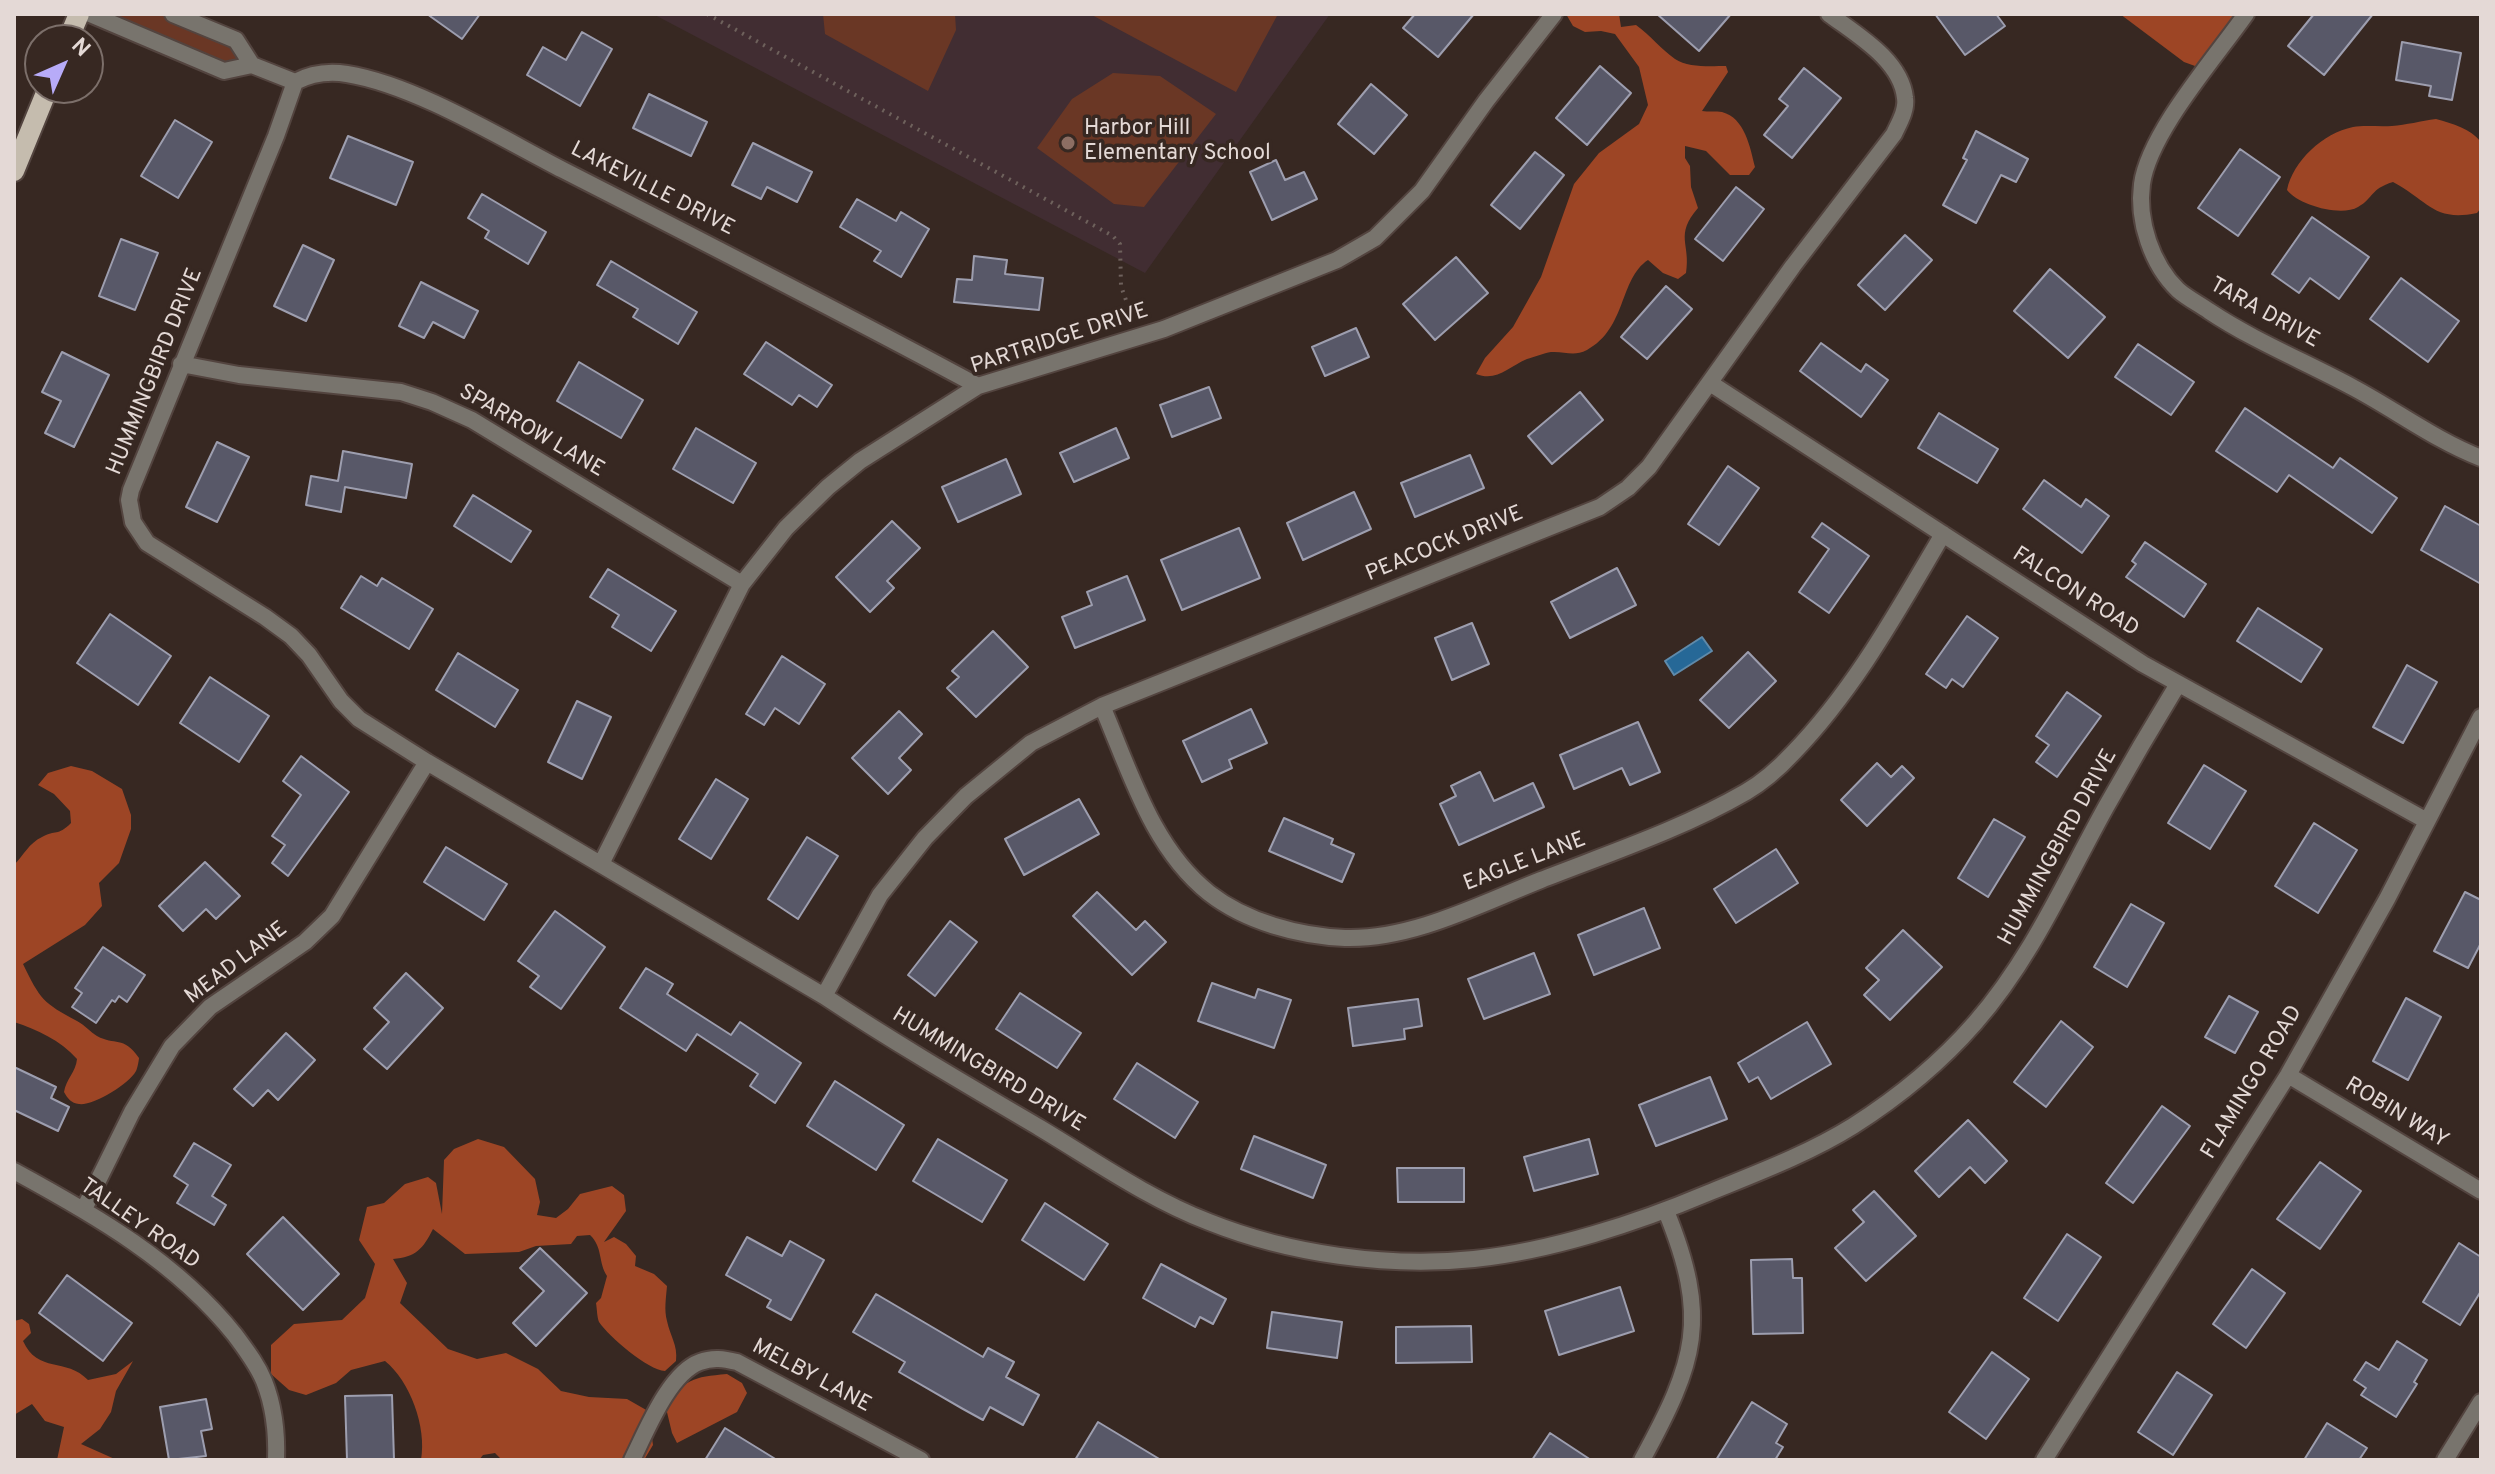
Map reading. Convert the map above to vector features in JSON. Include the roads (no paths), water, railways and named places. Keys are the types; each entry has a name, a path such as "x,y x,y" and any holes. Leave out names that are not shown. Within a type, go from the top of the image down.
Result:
{"main road":[{"path":"14,171 41,104"}],"street":[{"path":"90,14 224,71 252,65 295,82"},
{"path":"173,14 236,40 252,65"},
{"name":"PARTRIDGE DRIVE","path":"601,864 742,584 786,528 828,487 860,461 978,386 1164,329 1337,260 1375,238 1422,191 1486,101 1554,14"},
{"name":"PEACOCK DRIVE","path":"824,996 880,895 925,838 966,796 1031,743 1102,706 1600,507 1628,488 1649,467 1793,266 1894,134 1904,112 1906,97 1895,70 1870,45 1829,14"},
{"name":"TARA DRIVE","path":"2246,14 2157,138 2146,168 2142,188 2146,232 2162,271 2180,291 2226,322 2356,389 2448,445 2481,458"},
{"name":"LAKEVILLE DRIVE","path":"295,82 324,72 349,74 428,101 804,292 978,386"},
{"name":"HUMMINGBIRD DRIVE","path":"295,82 276,136 131,490 130,510 138,532 158,552 291,636 350,710 427,762 1158,1198 1210,1223 1302,1250 1387,1261 1473,1259 1550,1245 1666,1211 1791,1159 1853,1126 1928,1070 1975,1023 2016,969 2048,918 2105,808 2178,684"},
{"name":"SPARROW LANE","path":"181,364 253,377 401,392 432,402 472,420 742,584"},
{"name":"FALCON ROAD","path":"1710,383 2143,664 2427,821"},
{"name":"EAGLE LANE","path":"1102,706 1157,831 1186,872 1211,895 1256,919 1297,932 1346,938 1390,934 1437,920 1629,846 1704,815 1750,790 1792,754 1836,704 1943,534"},
{"name":"FLAMINGO ROAD","path":"2044,1460 2288,1075 2387,899 2481,717"},
{"name":"MEAD LANE","path":"84,1209 132,1112 172,1046 210,1007 305,942 332,916 427,762"},
{"name":"ROBIN WAY","path":"2288,1075 2481,1191"},
{"name":"TALLEY ROAD","path":"14,1171 84,1209 128,1239 192,1289 224,1322 253,1358 265,1382 273,1409 276,1460"},
{"path":"1642,1460 1673,1403 1686,1370 1693,1336 1689,1280 1683,1251 1666,1211"},
{"name":"MELBY LANE","path":"632,1460 661,1403 684,1372 698,1362 716,1358 737,1362 921,1460"},
{"path":"2445,1460 2481,1402"}],"water":[{"path":"1702,637 1712,651 1674,675 1665,661"}],"place":[{"name":"Harbor Hill Elementary School","path":"1068,143"}]}
